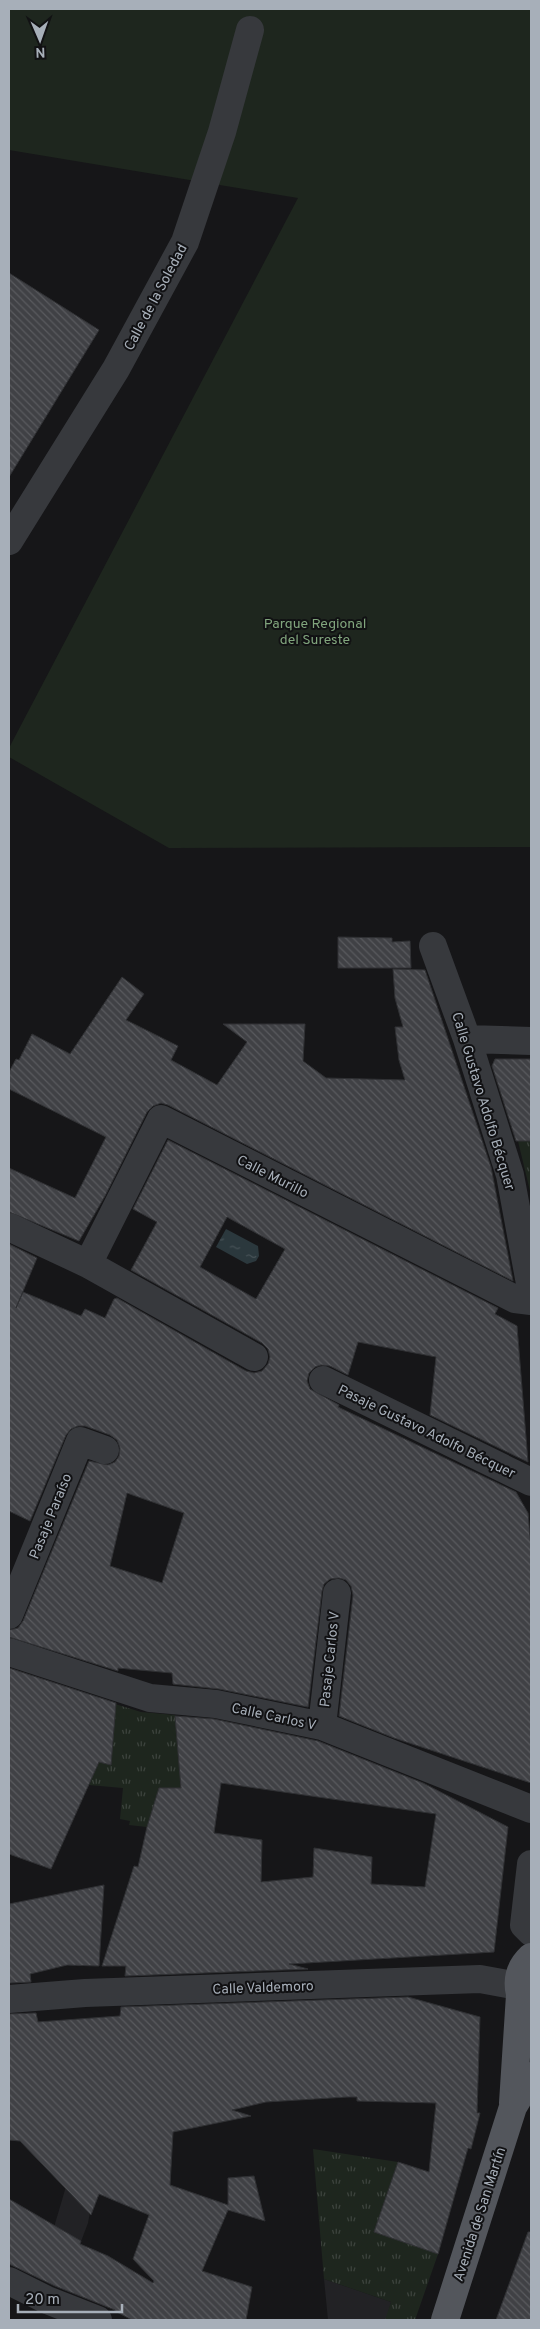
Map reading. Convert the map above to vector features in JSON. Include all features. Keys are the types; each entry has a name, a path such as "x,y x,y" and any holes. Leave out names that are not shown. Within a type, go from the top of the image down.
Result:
{"main road":[{"path":"513,2107 523,1997 519,1975 523,1965 531,1957"},
{"path":"513,2107 531,2076"},
{"name":"Avenida de San Martín","path":"445,2320 513,2107"}],"street":[{"name":"Calle de la Soledad","path":"9,541 116,369 185,242 222,132 250,30"},
{"name":"Calle Gustavo Adolfo Bécquer","path":"433,946 467,1039 510,1175 531,1289"},
{"path":"467,1039 531,1041"},
{"name":"Calle Murillo","path":"88,1264 161,1119 515,1299 531,1301"},
{"path":"9,1227 88,1264 254,1357"},
{"name":"Pasaje Gustavo Adolfo Bécquer","path":"323,1380 531,1482"},
{"name":"Pasaje Paraíso","path":"9,1615 80,1441 105,1450"},
{"name":"Pasaje Carlos V","path":"322,1726 337,1593"},
{"name":"Calle Carlos V","path":"9,1652 150,1698 216,1704 322,1726 531,1809"},
{"path":"531,1864 524,1925 531,1932"},
{"name":"Calle Valdemoro","path":"9,1999 85,1993 480,1979 523,1997"},
{"path":"9,2281 44,2310 98,2320"}],"shaded area":[{"path":"75,2156 99,2164 88,2223 63,2289 39,2278"},
{"path":"324,2279 391,2302 386,2320 328,2320"}],"green space":[{"name":"Parque Regional del Sureste","path":"9,9 531,9 531,847 169,848 9,757 9,748 298,198 9,150"},
{"path":"518,1141 531,1141 531,1195"},
{"path":"115,1704 141,1712 175,1715 181,1788 159,1789 147,1827 129,1825 130,1821 120,1819 123,1788 89,1785 75,1779 79,1757 111,1765"},
{"path":"313,2149 398,2162 374,2232 438,2254 415,2320 385,2320 391,2302 324,2279"}],"water":[{"path":"226,1229 258,1246 259,1256 256,1261 247,1264 216,1247"}],"building":[{"path":"9,273 99,330 9,477"},
{"path":"338,937 392,938 392,942 410,941 411,968 338,968"},
{"path":"393,969 425,970 491,1167 513,1281 161,1103 153,1106 147,1112 105,1196 79,1241 9,1212 9,1168 75,1198 106,1137 9,1089 9,1072 16,1059 19,1060 32,1034 70,1054 122,977 144,994 126,1020 178,1046 171,1060 217,1085 247,1042 223,1024 305,1024 303,1061 326,1078 405,1080 399,1060 395,1027 403,1027 395,998"},
{"path":"495,1059 531,1059 531,1141 516,1141 492,1066"},
{"path":"168,1140 498,1308 495,1314 517,1326 528,1462 430,1415 436,1357 358,1342 348,1375 330,1366 321,1365 315,1367 309,1373 307,1381 310,1389 339,1405 338,1407 516,1492 528,1513 531,1548 531,1783 394,1738 339,1716 353,1595 351,1586 346,1580 339,1578 330,1579 324,1584 322,1591 308,1707 219,1689 173,1684 172,1673 118,1668 118,1671 9,1637 9,1630 18,1628 23,1621 89,1461 108,1465 115,1462 119,1456 120,1448 117,1440 110,1435 85,1426 71,1429 66,1435 30,1521 9,1511 9,1244 37,1258 16,1308 23,1292 81,1316 85,1309 105,1318 114,1299 117,1298 246,1371 254,1373 262,1371 268,1364 270,1357 268,1349 262,1343 131,1270 157,1222 133,1209","holes":["227,1217 285,1249 256,1299 200,1267","127,1493 184,1513 162,1583 110,1566"]},
{"path":"9,1668 116,1703 111,1765 99,1762 51,1869 9,1854"},
{"path":"175,1716 214,1719 318,1741 423,1783 508,1827 494,1952 289,1964 308,1969 125,1976 126,1966 102,1966 134,1866 138,1867 147,1827 159,1788 181,1788","holes":["221,1783 436,1814 425,1887 371,1884 372,1857 314,1848 313,1877 261,1882 262,1840 214,1833"]},
{"path":"104,1885 99,1966 67,1965 30,1974 31,1982 9,1983 9,1904"},
{"path":"408,1997 480,2017 477,2113 480,2113 471,2149 468,2148 438,2254 374,2232 398,2162 429,2172 436,2103 357,2101 357,2097 347,2097 266,2102 232,2110 251,2116 173,2132 170,2185 228,2205 228,2178 254,2176 265,2221 228,2210 202,2271 252,2287 246,2320 132,2320 115,2310 55,2286 9,2264 9,2199 81,2241 80,2244 108,2256 153,2283 154,2281 133,2259 149,2215 99,2194 91,2215 20,2141 9,2140 9,2014 36,2013 38,2022 120,2016 121,2007"},
{"path":"528,2232 531,2232 531,2320 496,2320"}]}
